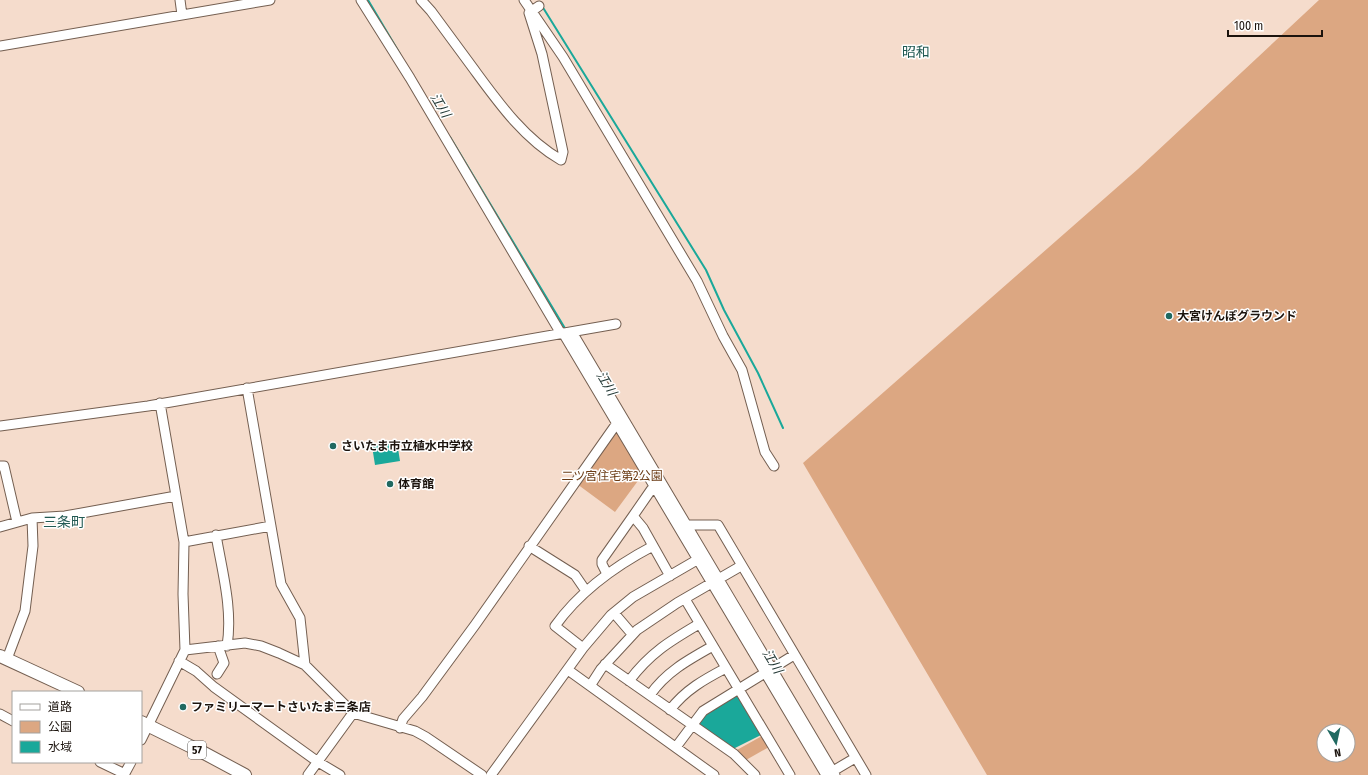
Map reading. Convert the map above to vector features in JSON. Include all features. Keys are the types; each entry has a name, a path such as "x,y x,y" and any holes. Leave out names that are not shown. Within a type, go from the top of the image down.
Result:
{"main road":[{"path":"4,657 76,691"},
{"name":"57","path":"144,724 245,775"}],"street":[{"path":"180,0 182,15"},
{"path":"0,46 270,0"},
{"path":"361,0 414,84 560,332 567,333"},
{"path":"421,0 431,11 518,127 561,160 563,152 538,41 529,13 535,8"},
{"path":"524,0 535,8 700,286 723,336 742,370 765,452 774,466"},
{"path":"0,426 160,403 616,324"},
{"path":"567,333 617,423 687,526 701,558"},
{"path":"567,333 830,774 855,758"},
{"path":"247,388 280,584 300,618 305,665"},
{"path":"142,735 144,724 185,650 183,594 184,542 160,403"},
{"path":"400,728 403,719 422,697 617,423"},
{"path":"0,466 4,466 17,522"},
{"path":"607,574 602,564 602,560 633,516 658,485"},
{"path":"0,527 32,518 65,516 176,496"},
{"path":"633,516 643,528 670,576"},
{"path":"4,657 26,611 33,546 32,518"},
{"path":"687,526 718,525 866,775"},
{"path":"184,542 271,526"},
{"path":"216,536 226,595 229,632 222,646 224,663 216,674"},
{"path":"529,546 575,575 586,591"},
{"path":"583,648 555,626 564,614 586,591 636,554 653,546"},
{"path":"490,775 583,648 614,613 633,597 701,558"},
{"path":"590,686 605,664 637,630 685,599 741,566"},
{"path":"685,599 790,775"},
{"path":"614,613 632,634"},
{"path":"629,681 648,658 658,649 699,624"},
{"path":"185,650 245,643 261,646 305,665 353,714 415,732 426,737 482,775"},
{"path":"650,695 668,674 683,663 713,646"},
{"path":"676,747 703,711 794,655"},
{"path":"179,661 196,671 214,687 318,762 340,775"},
{"path":"605,664 734,754 755,775"},
{"path":"670,710 684,694 708,677 726,668"},
{"path":"568,670 714,775"},
{"path":"0,714 12,720"},
{"path":"308,775 353,714"},
{"path":"102,763 125,774 130,763"}],"green space":[{"name":"大宮けんぽグラウンド","path":"1319,0 1368,0 1368,775 987,775 803,463 1138,169"},
{"name":"二ツ宮住宅第2公園","path":"616,427 643,474 615,512 577,484"},
{"path":"762,736 769,747 746,760 735,751"}],"water":[{"path":"397,442 400,461 375,465 372,446"},
{"path":"737,696 761,735 733,749 698,725 706,714"}],"waterway":[{"name":"江川","path":"368,0 400,54"},
{"path":"542,6 706,270 724,310 758,373 783,428"},
{"name":"江川","path":"450,137 566,330"}],"place":[{"name":"大宮けんぽグラウンド","path":"1169,316"},
{"name":"さいたま市立植水中学校","path":"333,446"},
{"name":"体育館","path":"390,484"},
{"name":"ファミリーマートさいたま三条店","path":"183,707"}],"district":[{"name":"昭和","path":"916,52"},
{"name":"三条町","path":"64,522"}]}
